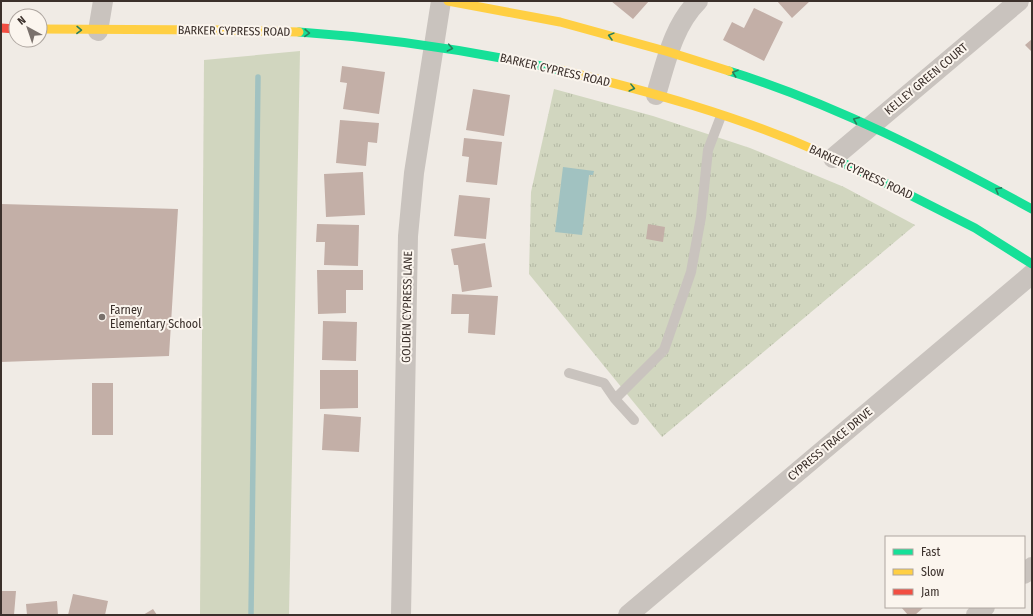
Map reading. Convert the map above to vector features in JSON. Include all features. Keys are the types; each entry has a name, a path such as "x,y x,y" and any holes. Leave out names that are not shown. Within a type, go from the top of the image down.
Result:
{"main road":[{"path":"448,1 560,22 668,52 807,99 870,126 975,178 1032,209"},
{"name":"BARKER CYPRESS ROAD","path":"48,29 98,31 215,30 327,34 434,45 549,67 656,95 787,139 833,158 910,194 977,230 1032,264"}],"street":[{"path":"98,31 103,1"},
{"name":"GOLDEN CYPRESS LANE","path":"401,615 408,236 414,173 441,1"},
{"path":"656,95 668,52 679,26 698,1"},
{"name":"KELLEY GREEN COURT","path":"833,158 1019,1"},
{"name":"CYPRESS TRACE DRIVE","path":"628,615 1032,274"},
{"path":"976,615 984,608"}],"lane":[{"path":"615,398 664,350 691,272 701,217 708,150 720,116"},
{"path":"570,373 604,383 634,420"}],"green space":[{"path":"300,51 289,615 200,615 204,60"},
{"path":"554,89 653,116 750,148 844,187 915,225 662,437 529,274 531,192"}],"water":[{"path":"563,167 594,171 593,175 589,175 582,235 555,232"}],"building":[{"path":"611,1 649,1 633,19"},
{"path":"777,1 810,1 792,18"},
{"path":"754,8 783,22 764,61 723,40 732,22 744,28"},
{"path":"1032,39 1032,52 1025,45"},
{"path":"342,66 385,72 379,114 343,109 347,83 340,82"},
{"path":"473,89 510,95 504,136 466,130"},
{"path":"340,120 379,123 377,143 368,142 366,166 336,163"},
{"path":"464,138 502,142 497,185 466,182 469,157 462,156"},
{"path":"363,172 365,215 326,217 324,174"},
{"path":"459,195 490,198 486,239 454,236"},
{"path":"1,204 178,209 169,356 1,362"},
{"path":"317,224 359,225 358,266 324,265 325,242 316,242"},
{"path":"648,224 665,227 663,242 646,239"},
{"path":"485,243 492,287 462,292 458,265 454,265 451,249"},
{"path":"317,270 363,270 363,290 346,290 346,313 318,314"},
{"path":"452,294 498,296 495,335 468,333 469,314 451,314"},
{"path":"323,321 357,322 356,361 322,360"},
{"path":"320,370 358,370 358,408 320,409"},
{"path":"92,383 113,383 113,435 92,435"},
{"path":"324,414 361,417 359,452 322,450"},
{"path":"1,591 16,591 14,615 1,615"},
{"path":"73,594 108,601 105,615 68,615"},
{"path":"57,601 58,615 27,615 26,604"},
{"path":"902,608 923,608 915,615 908,615"},
{"path":"153,609 157,615 143,615"}],"waterway":[{"path":"251,615 258,77"}],"traffic: fast":[{"path":"299,32 430,46 560,70"},
{"path":"729,71 807,99 884,132 1032,209"},
{"path":"822,153 975,228 1032,264"}],"traffic: slow":[{"path":"448,1 560,22 669,52 729,71"},
{"path":"48,29 299,32"},
{"path":"560,70 660,96 726,116 758,127 822,153"}],"traffic: jam":[{"path":"1,28 8,28"}],"place":[{"name":"Farney Elementary School","path":"102,317"}]}
